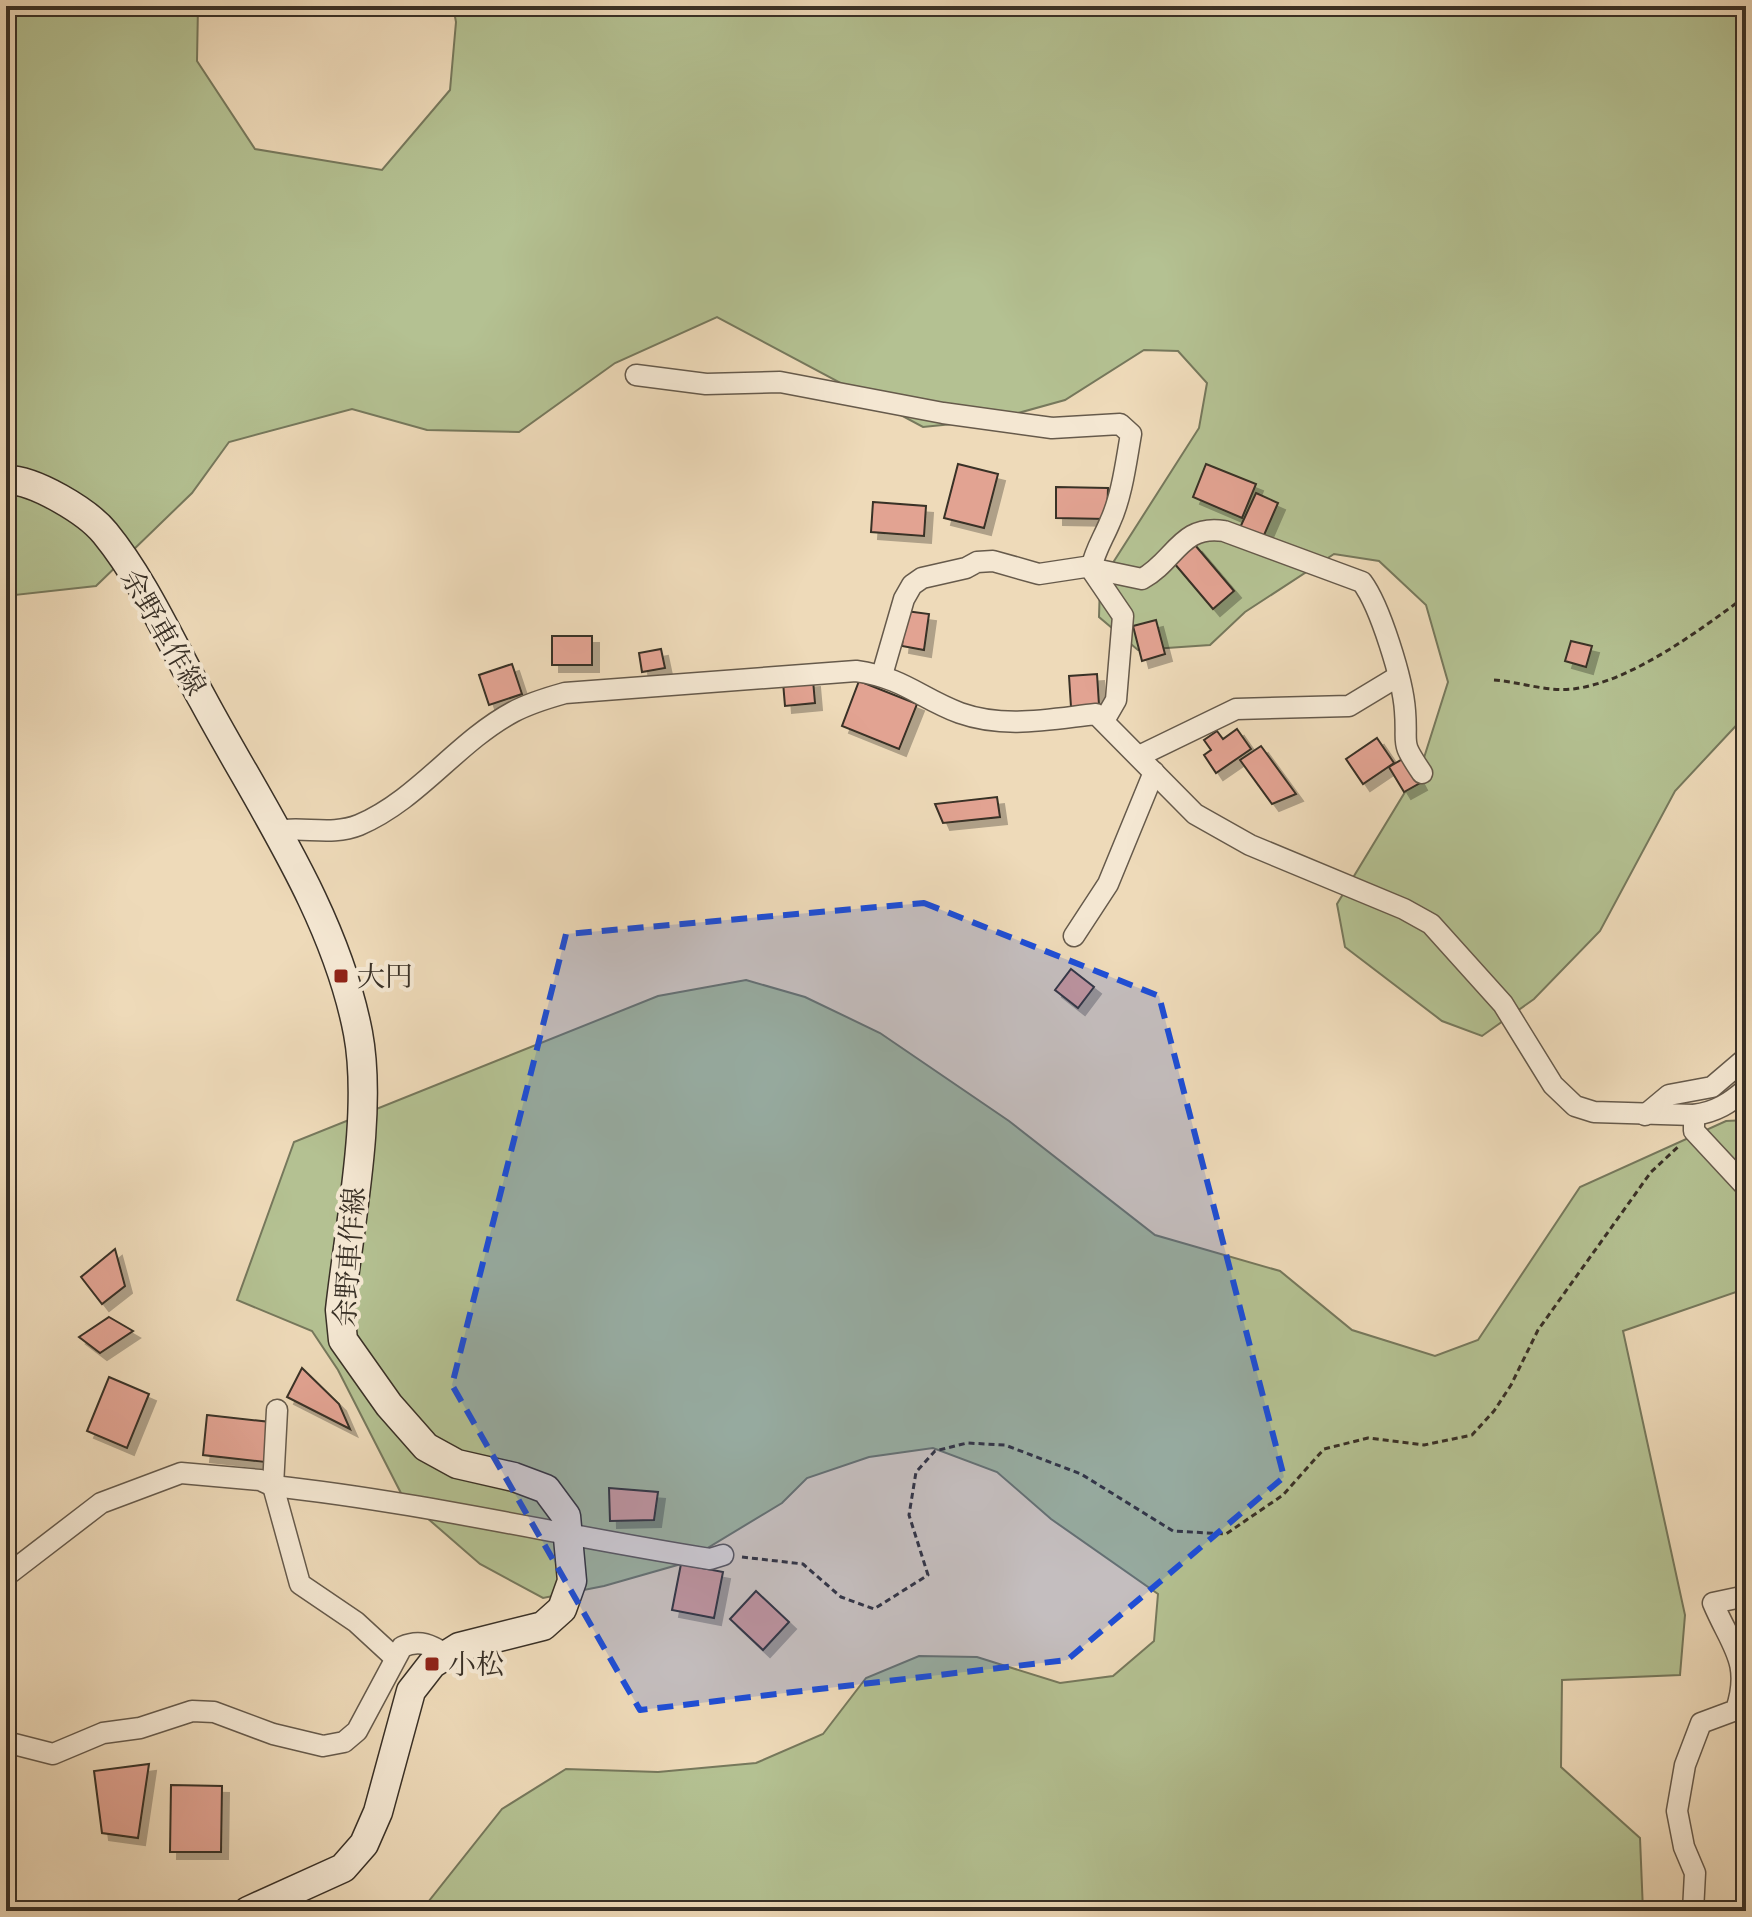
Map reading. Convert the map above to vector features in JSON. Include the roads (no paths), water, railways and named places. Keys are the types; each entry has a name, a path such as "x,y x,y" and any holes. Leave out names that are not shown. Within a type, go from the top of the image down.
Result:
{"main road":[{"name":"余野車作線","path":"6,480 48,493 74,506 104,532 146,597 320,915 358,1032 364,1089 340,1310 343,1340 389,1405 426,1447 457,1464 514,1477 546,1489 566,1516 570,1537 572,1581 562,1609 543,1626 459,1647 432,1664 411,1691 378,1812 364,1844 343,1868 248,1911"}],"street":[{"path":"636,375 706,384 780,382 943,413 1052,428 1120,424 1131,434 1127,457 1111,521 1096,544 1091,569 1123,616 1116,700 1105,719"},
{"path":"882,675 904,599 912,585 922,578 966,568 977,562 1011,564 1039,574 1091,569 1142,579 1154,573 1190,536 1206,528 1224,531 1362,582 1376,600 1397,677 1405,710 1404,747 1422,773"},
{"path":"274,831 291,828 335,831 358,825 387,810 511,713 538,700 565,693 856,671 882,675 959,712 986,719 1014,723 1096,714 1105,719 1195,814 1250,845 1404,909 1431,924 1503,1004 1560,1092 1575,1106 1594,1112 1645,1115 1694,1123 1731,1103 1746,1089"},
{"path":"1139,756 1236,709 1349,706 1397,677"},
{"path":"1074,936 1108,884 1154,772"},
{"path":"1645,1115 1669,1095 1712,1087 1746,1058"},
{"path":"1694,1123 1746,1187"},
{"path":"277,1410 273,1486 300,1584 356,1622 394,1657"},
{"path":"6,1576 101,1503 181,1473 260,1480 273,1486 435,1508 570,1537 710,1559 723,1555"},
{"path":"1693,1911 1695,1873 1684,1847 1677,1811 1685,1765 1701,1723 1736,1710 1744,1689 1745,1667 1713,1603 1746,1596"},
{"path":"6,1742 53,1754 103,1733 140,1728 192,1711 214,1712 273,1734 323,1746 344,1742 357,1731 402,1647 414,1642 430,1644 447,1655"}],"place":[{"name":"大円","path":"341,976"},
{"name":"小松","path":"432,1664"}]}
